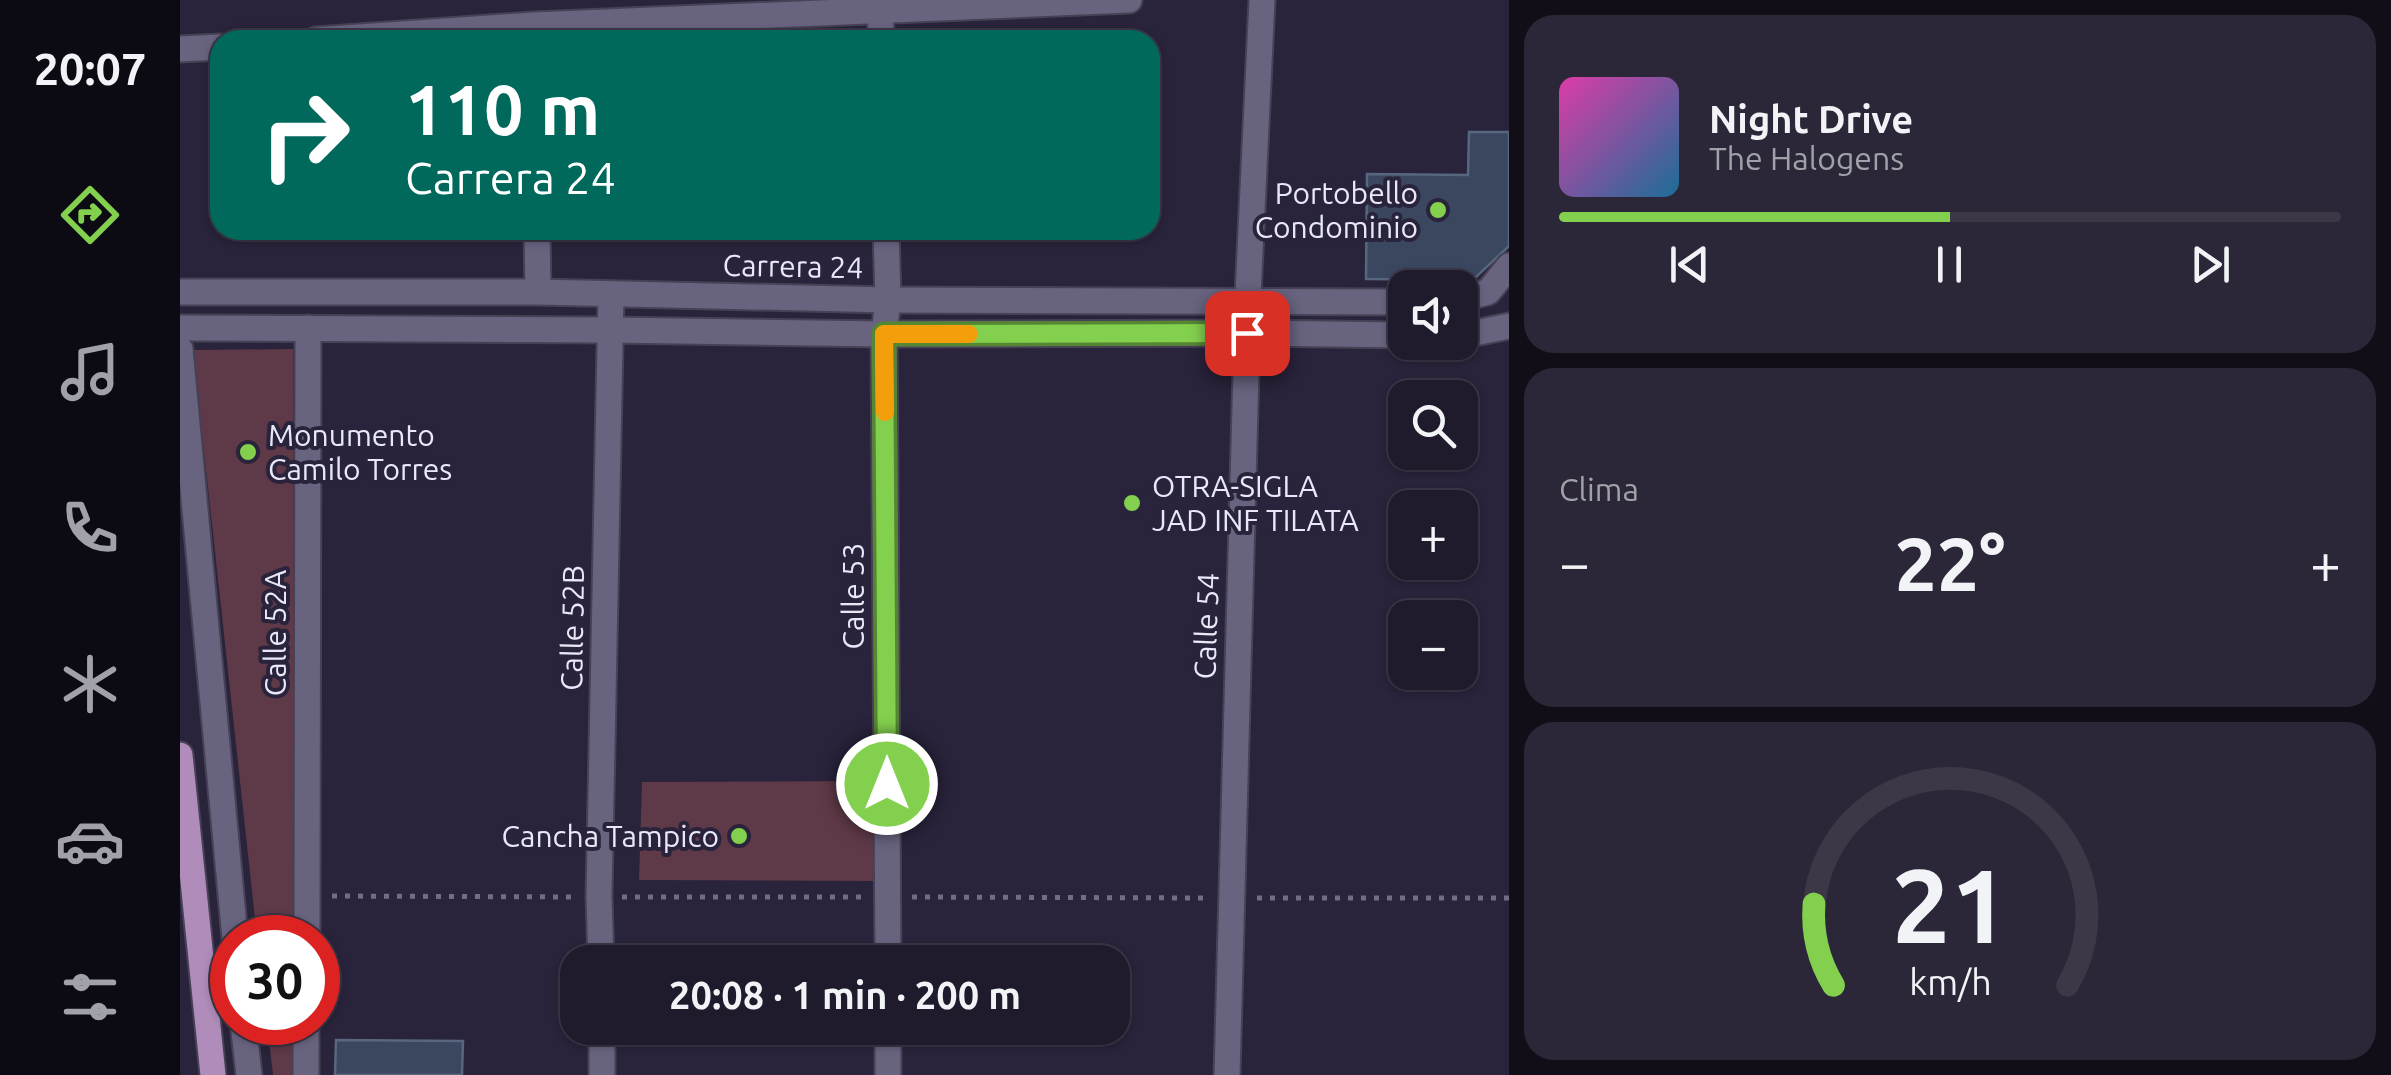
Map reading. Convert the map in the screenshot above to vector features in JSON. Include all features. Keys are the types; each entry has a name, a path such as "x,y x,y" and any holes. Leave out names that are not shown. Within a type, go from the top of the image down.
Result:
{"main road":[{"path":"180,755 213,1075"}],"street":[{"path":"437,30 880,6 1129,0"},
{"name":"Calle 54","path":"1227,1075 1247,302 1262,0"},
{"path":"180,49 210,47"},
{"path":"537,240 538,292"},
{"name":"Calle 53","path":"886,240 888,945"},
{"path":"1478,295 1488,292 1508,266"},
{"name":"Carrera 24","path":"180,292 1388,302"},
{"path":"1488,292 1508,318"},
{"name":"Calle 52B","path":"600,945 611,294"},
{"path":"1478,332 1508,326"},
{"path":"180,328 1388,335"},
{"name":"Calle 52A","path":"306,915 308,328"},
{"path":"180,348 233,915"},
{"path":"246,1045 248,1075"},
{"path":"306,1045 306,1075"},
{"path":"602,1045 602,1075"},
{"path":"888,1045 888,1075"}],"shaded area":[{"path":"293,349 294,915 255,915 193,350"},
{"name":"Cancha Tampico","path":"874,781 875,881 639,880 642,782"},
{"path":"270,1045 294,1045 294,1075 273,1075"}],"building":[{"name":"Portobello Condominio","path":"1469,132 1509,132 1509,246 1478,275 1478,270 1388,270 1388,279 1366,279 1367,174 1468,175"},
{"path":"340,1040 463,1041 462,1075 335,1075 336,1045 340,1045"}],"slow traffic":[{"path":"885,412 884,334 969,334"}],"place":[{"name":"Portobello Condominio","path":"1438,210"},
{"name":"Monumento Camilo Torres","path":"248,452"},
{"name":"OTRA-SIGLA JAD INF TILATA","path":"1132,503"},
{"name":"Cancha Tampico","path":"739,836"}],"route":[{"path":"887,784 884,334 1247,333"}]}
